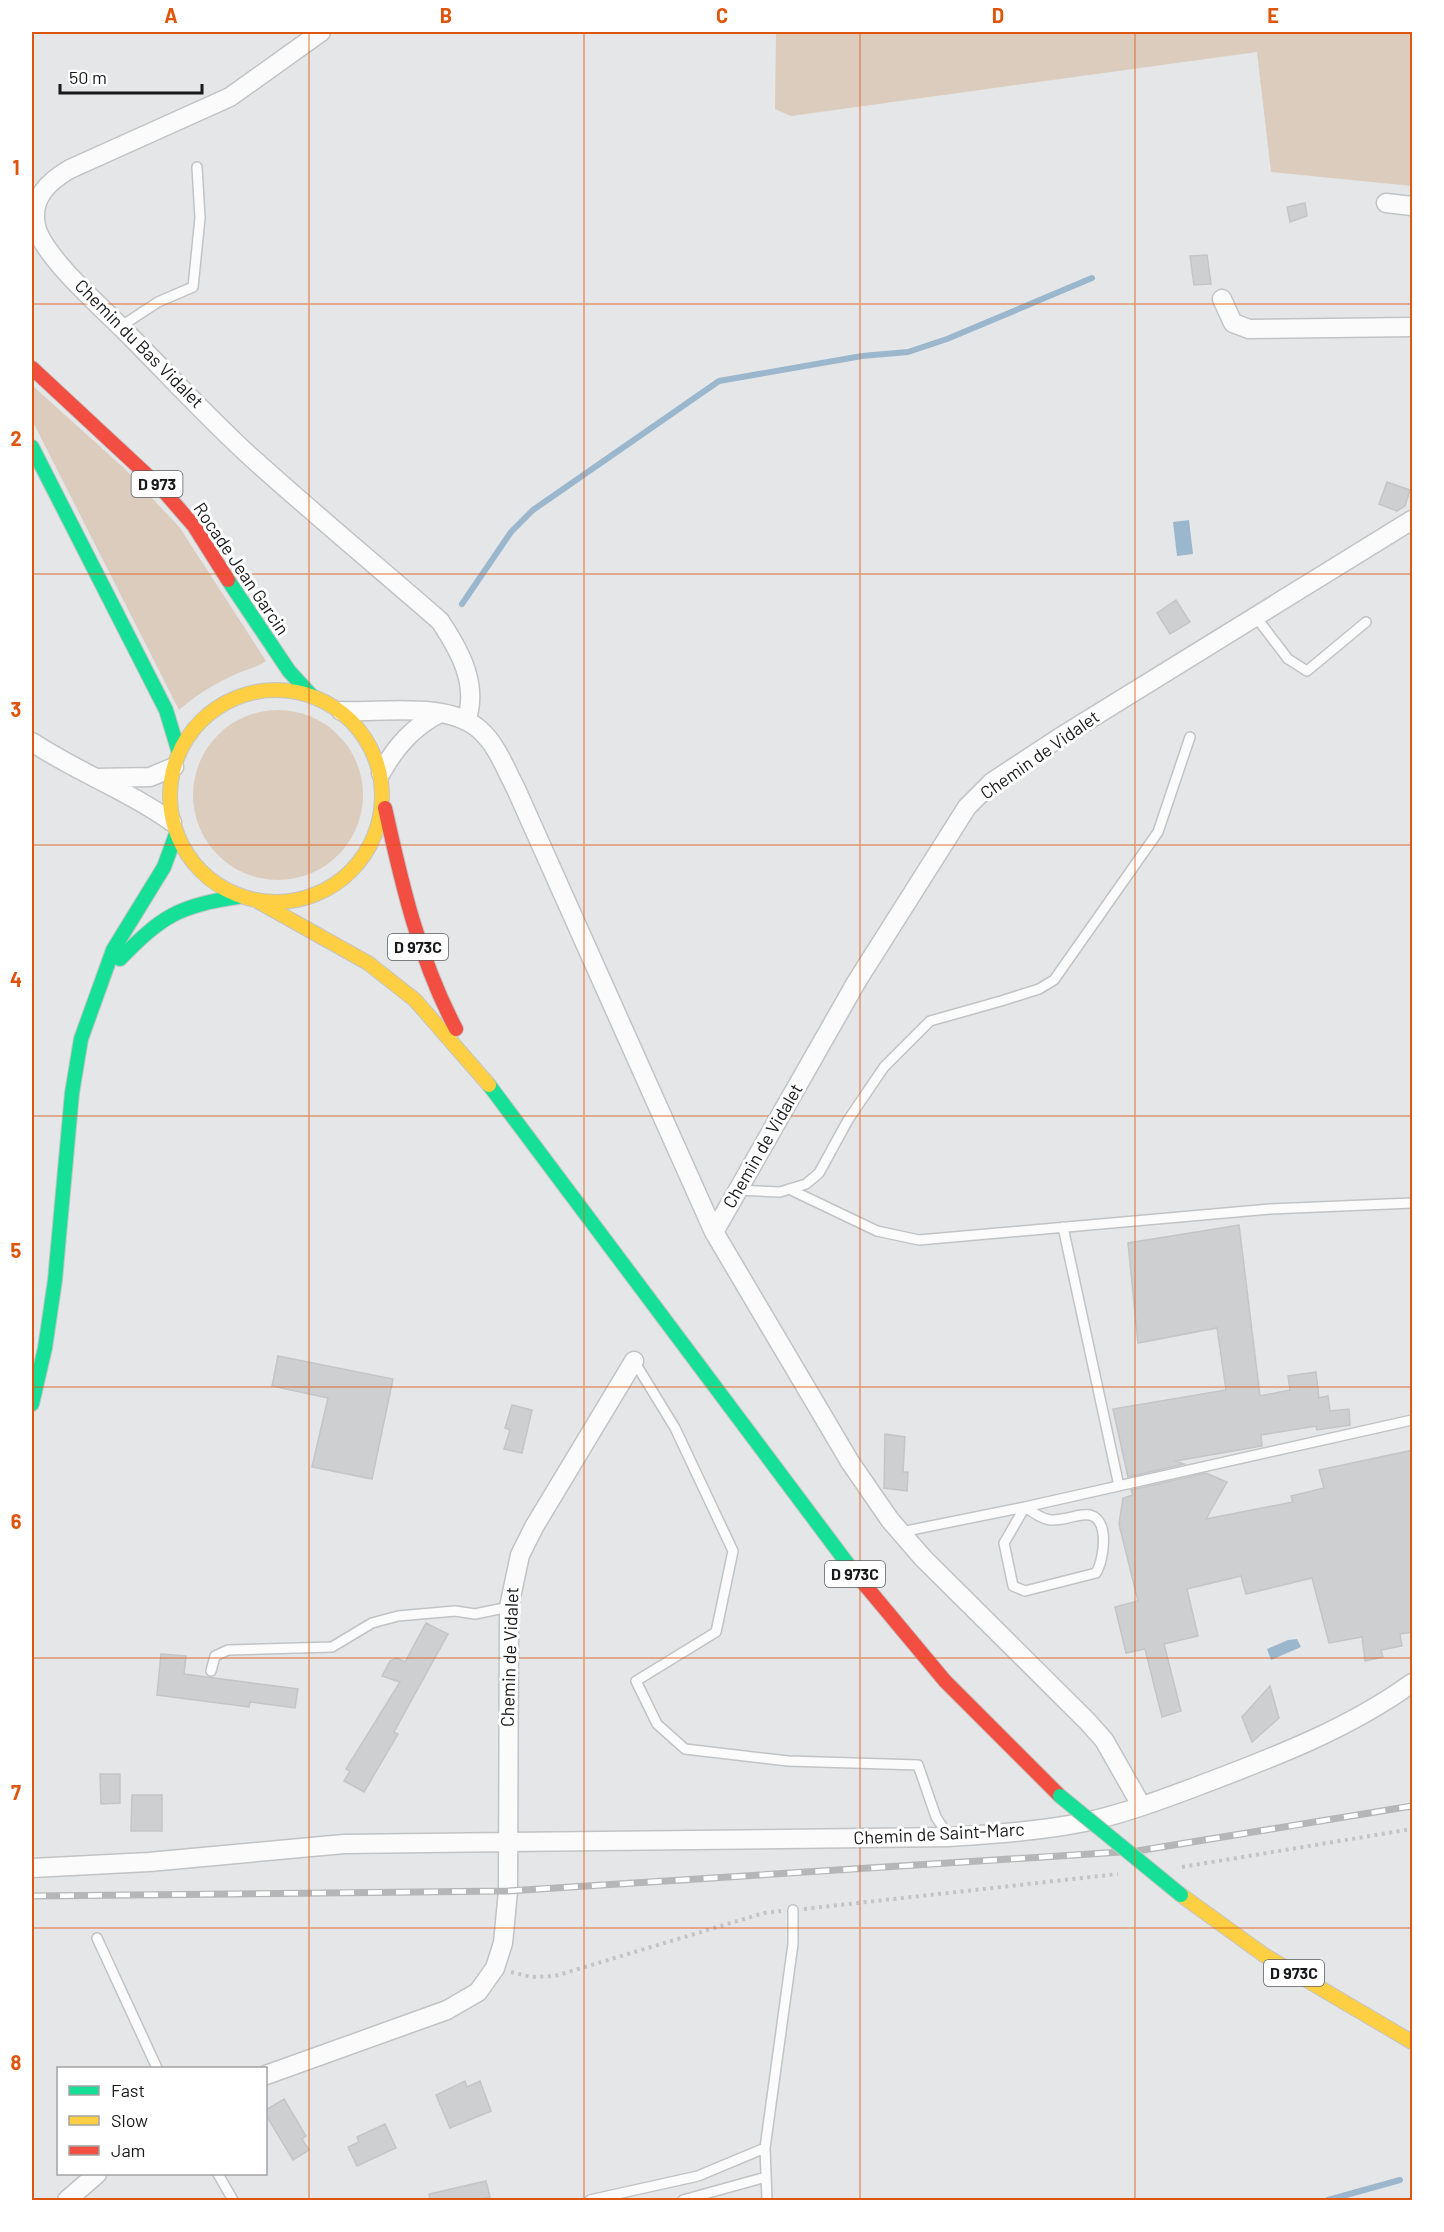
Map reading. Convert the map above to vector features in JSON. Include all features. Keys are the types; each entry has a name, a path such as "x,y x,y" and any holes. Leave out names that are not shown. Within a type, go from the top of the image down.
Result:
{"main road":[{"name":"Rocade Jean Garcin","path":"32,368 161,488 194,526 255,622 289,671 311,695"},
{"path":"32,447 166,710 176,760"},
{"path":"280,690 311,695 341,711 359,728 373,749 381,773 384,801 376,836 357,867 329,890 295,902 259,902 238,897 218,886 200,872 186,854 174,828 169,794 176,760 196,726 220,706 249,693 280,690"},
{"name":"D 973C","path":"384,801 416,943 440,1002 485,1080"},
{"path":"32,1404 45,1348 55,1280 72,1094 81,1039 89,1009 104,976 112,950 164,867 174,828"},
{"path":"104,976 152,926 180,907 204,901 238,897"},
{"name":"D 973C","path":"259,902 368,963 415,1000 485,1080 841,1557 945,1682 1060,1796 1202,1913 1295,1974 1413,2042"}],"street":[{"name":"Chemin du Bas Vidalet","path":"321,32 230,97 70,169 51,180 42,190 35,214 36,227 55,258 120,327 250,456 440,621 459,649 468,678 471,706 466,721"},
{"path":"1386,203 1413,206"},
{"path":"1222,299 1233,323 1249,328 1413,327"},
{"name":"Chemin de Vidalet","path":"714,1232 857,981 967,807 992,782 1034,754 1413,520"},
{"path":"341,711 418,710 440,713 466,721 480,729 490,742 506,769 714,1232 850,1462 923,1558 1087,1720 1104,1740 1141,1805"},
{"path":"381,773 394,749 411,732 440,713"},
{"path":"32,742 92,778 152,807 174,828"},
{"path":"92,778 150,777 176,760"},
{"name":"Chemin de Vidalet","path":"495,1968 506,1921 509,1607 520,1556 634,1361"},
{"name":"Chemin de Saint-Marc","path":"32,1868 149,1862 344,1845 507,1841 949,1837 1086,1822 1141,1805 1283,1754 1376,1709 1413,1683"},
{"path":"267,2075 447,2010 478,1992 495,1968"},
{"path":"67,2200 97,2175"}],"lane":[{"path":"120,327 158,302 192,287 200,218 197,167"},
{"path":"1256,617 1288,659 1307,671 1366,622"},
{"path":"737,1190 780,1192 806,1184 819,1173 848,1120 884,1067 919,1030 942,1016 1001,1001 1039,988 1054,980 1158,832 1190,737"},
{"path":"789,1189 877,1231 902,1239 953,1238 1270,1209 1413,1203"},
{"path":"1063,1227 1119,1486"},
{"path":"634,1361 675,1428 733,1551 716,1632 636,1681 657,1724 685,1749 788,1761 918,1765 936,1817 949,1837"},
{"path":"901,1532 1025,1507 1413,1420"},
{"path":"1025,1507 1041,1519 1052,1522 1087,1514 1094,1516 1098,1521 1105,1544 1096,1573 1025,1591 1013,1586 1004,1543 1025,1507"},
{"path":"211,1671 215,1656 228,1650 332,1647 372,1623 398,1616 455,1611 475,1614 509,1607"},
{"path":"767,2200 765,2148 793,1944 793,1910"},
{"path":"97,1938 157,2067"},
{"path":"590,2200 698,2176 765,2148"},
{"path":"219,2175 233,2200"},
{"path":"683,2200 766,2177"}],"path":[{"path":"1179,1867 1413,1829"},
{"path":"495,1968 531,1977 555,1976 764,1913 1122,1874"}],"shaded area":[{"path":"776,32 1412,32 1412,186 1271,172 1257,52 791,116 775,109"},
{"path":"34,387 125,469 180,528 266,661 213,686 179,710 32,420 32,389"},
{"path":"278,710 295,711 311,716 338,735 357,762 362,778 362,812 357,828 338,855 311,874 295,879 278,880 261,879 245,874 218,855 199,828 194,812 193,795 194,778 199,762 218,735 245,716 261,711"}],"water":[{"path":"1189,520 1193,554 1177,556 1173,522"},
{"path":"1297,1639 1301,1647 1271,1660 1267,1649 1288,1640"}],"building":[{"path":"1305,203 1307,216 1290,222 1287,207"},
{"path":"1207,255 1211,284 1194,285 1190,256"},
{"path":"1387,482 1410,490 1405,506 1397,511 1379,504"},
{"path":"1176,600 1190,622 1170,634 1157,613"},
{"path":"1239,1225 1260,1396 1290,1390 1288,1376 1316,1372 1319,1398 1328,1396 1330,1411 1349,1409 1350,1425 1317,1430 1316,1426 1261,1435 1262,1446 1176,1461 1184,1464 1128,1477 1113,1409 1226,1390 1217,1328 1138,1343 1128,1243"},
{"path":"278,1356 393,1379 372,1479 312,1467 328,1398 272,1386"},
{"path":"512,1405 532,1410 522,1453 504,1449 510,1430 505,1428"},
{"path":"885,1434 905,1437 903,1472 908,1472 907,1491 884,1488"},
{"path":"1413,1450 1413,1632 1400,1634 1402,1646 1381,1650 1383,1657 1365,1661 1362,1637 1329,1643 1312,1578 1246,1594 1241,1576 1187,1589 1198,1636 1164,1644 1181,1711 1162,1717 1145,1649 1126,1653 1115,1607 1138,1601 1119,1524 1123,1498 1133,1495 1131,1490 1206,1473 1227,1482 1206,1519 1293,1502 1291,1496 1324,1488 1319,1470"},
{"path":"426,1623 448,1634 394,1732 398,1734 364,1792 344,1781 350,1771 346,1769 400,1682 382,1676 390,1661 397,1658 405,1662"},
{"path":"161,1654 186,1656 184,1674 298,1689 295,1708 250,1702 249,1707 157,1695"},
{"path":"1270,1686 1279,1718 1252,1742 1242,1717"},
{"path":"100,1774 120,1774 120,1803 101,1804"},
{"path":"132,1795 162,1795 162,1831 131,1831"},
{"path":"465,2081 467,2087 480,2081 491,2111 450,2128 436,2095"},
{"path":"284,2099 306,2136 302,2139 309,2150 293,2160 267,2117 267,2109"},
{"path":"385,2124 396,2148 357,2166 348,2147 359,2142 357,2137"},
{"path":"486,2181 490,2197 475,2200 430,2200 429,2194"}],"waterway":[{"path":"462,604 511,532 533,510 719,381 862,356 908,352 947,339 1092,278"},
{"path":"1328,2200 1400,2180"}],"railway":[{"path":"32,1896 508,1891 1137,1851 1412,1806"}],"traffic: fast":[{"path":"32,447 166,710 179,753"},
{"path":"228,580 289,671 311,695"},
{"path":"32,1404 45,1348 55,1280 72,1093 81,1039 113,950 164,867 176,834"},
{"path":"120,959 147,933 172,915 200,904 238,897"},
{"path":"489,1085 850,1567"},
{"path":"1060,1796 1181,1895"}],"traffic: slow":[{"path":"266,690 286,690 307,694 326,702 344,714 358,728 370,746 378,765 382,796 378,827 370,846 358,864 344,878 326,890 307,898 286,902 266,902 245,898 226,890 208,878 194,864 182,846 174,827 170,806 170,786 174,765 182,746 194,728 208,714 226,702 245,694 266,690"},
{"path":"259,902 368,963 415,1000 489,1085"},
{"path":"1181,1895 1264,1955 1412,2042"}],"traffic: jam":[{"path":"32,368 161,488 194,526 228,580"},
{"path":"385,808 413,921 432,976 456,1029"},
{"path":"850,1567 945,1681 1060,1796"}]}
